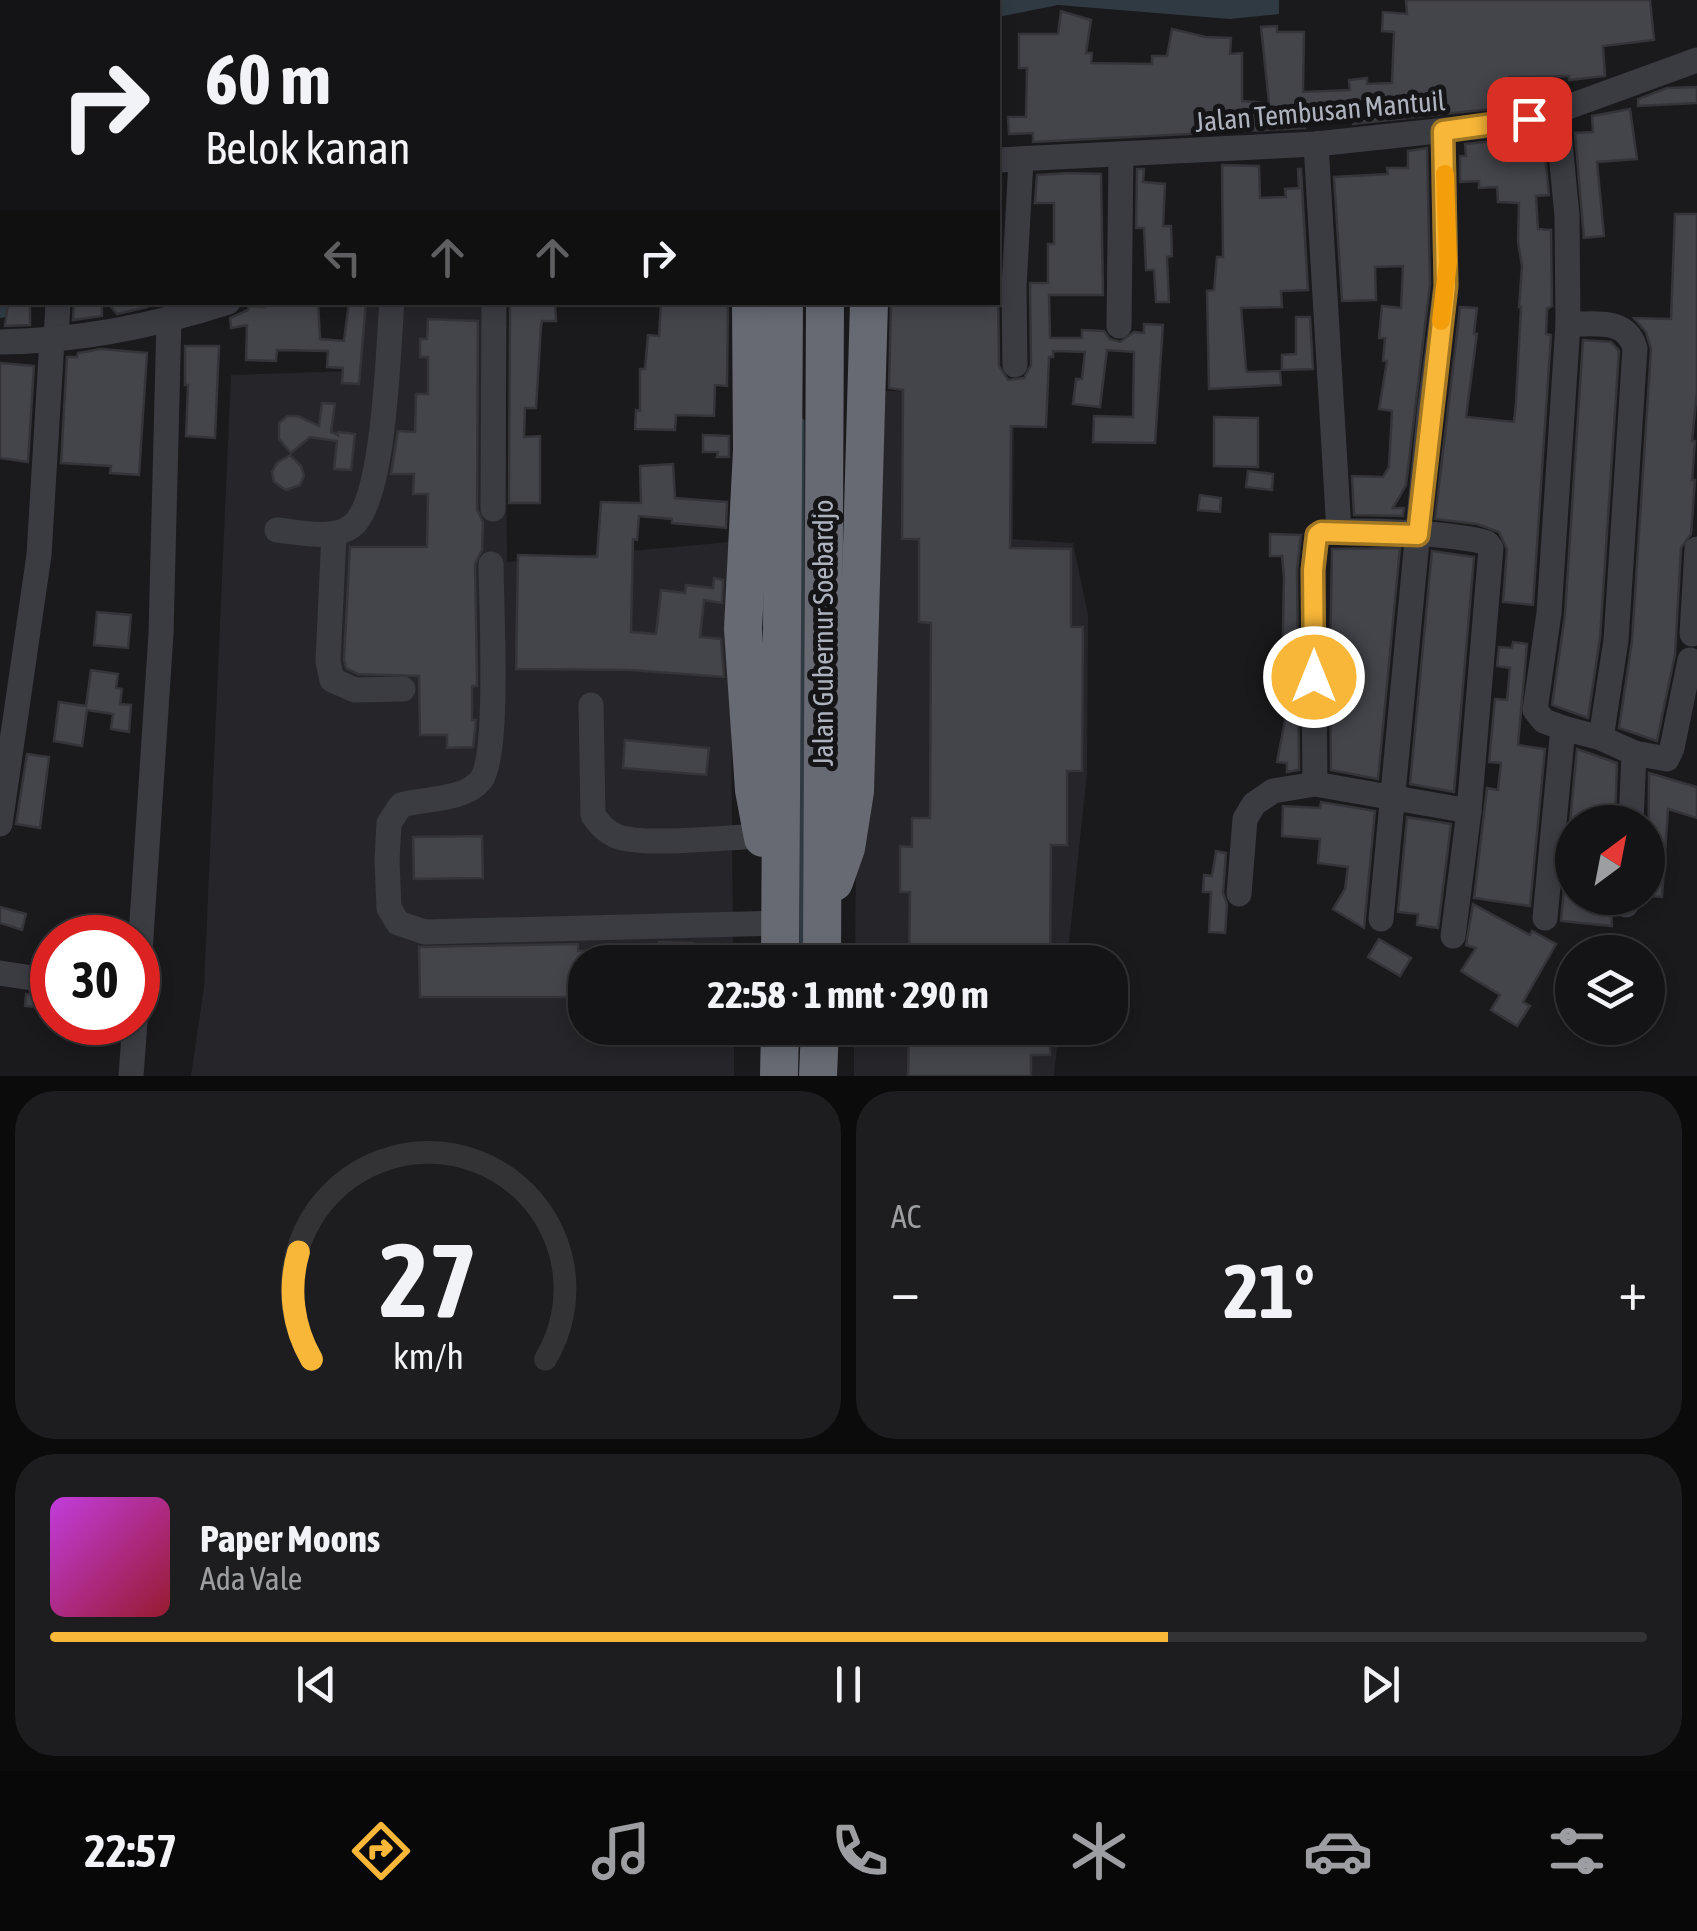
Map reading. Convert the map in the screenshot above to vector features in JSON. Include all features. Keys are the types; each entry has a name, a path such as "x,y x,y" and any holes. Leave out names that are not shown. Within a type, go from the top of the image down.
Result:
{"highway":[{"path":"751,305 752,450 743,629 754,790 762,836 780,877"},
{"name":"Jalan Gubernur Soebardjo","path":"780,945 784,305"},
{"name":"Jalan Gubernur Soebardjo","path":"822,945 841,651 824,577 825,305"},
{"path":"841,651 869,305"},
{"path":"780,1045 780,1076"},
{"path":"818,1076 819,1045"}],"street":[{"name":"Jalan Tembusan Mantuil","path":"1010,161 1316,144 1512,123 1557,111 1697,60"},
{"path":"1557,111 1567,216 1568,324 1549,613 1534,710 1544,721 1662,759 1670,755 1690,660"},
{"path":"1382,920 1446,286 1443,131"},
{"path":"1316,144 1339,532"},
{"path":"1119,326 1122,156"},
{"path":"1010,161 1015,365"},
{"path":"0,824 40,555 58,305"},
{"path":"11,342 133,328 218,305"},
{"path":"276,530 334,534 352,527 372,494 392,305"},
{"path":"493,508 494,305"},
{"path":"142,915 161,634 169,319"},
{"path":"1568,324 1622,328 1632,337 1635,348 1616,640 1601,738"},
{"path":"1315,784 1313,570 1317,535 1339,532 1484,541 1490,548 1469,810 1453,936"},
{"path":"334,534 328,660 332,680 355,690 403,689"},
{"path":"1692,634 1697,549"},
{"path":"491,564 491,723 486,767 481,780 463,793 401,806 388,822 389,908 398,923 425,932 780,923"},
{"path":"591,705 593,814 602,828 620,837 643,841 762,836"},
{"path":"1562,805 1563,728"},
{"path":"1632,805 1634,753"},
{"path":"1239,894 1248,812 1273,791 1315,784 1469,810"},
{"path":"1545,918 1555,879"},
{"path":"0,974 30,978"},
{"path":"130,1076 133,1045"}],"shaded area":[{"path":"1000,0 1279,0 1279,14 1230,19 1058,5 1000,17"},
{"path":"367,305 505,305 507,562 730,542 733,945 568,945 568,1045 734,1045 734,1076 191,1076 204,987 231,375 354,371"},
{"path":"871,391 1014,392 1013,539 1073,543 1088,615 1087,773 1069,945 855,945 858,652"},
{"path":"854,1045 1057,1045 1054,1076 854,1076"}],"building":[{"path":"1406,0 1650,0 1654,40 1603,46 1605,76 1569,80 1569,76 1509,77 1509,107 1353,124 1352,118 1304,122 1305,128 1033,142 1033,133 1009,134 1008,117 1026,117 1027,68 1019,68 1019,34 1058,34 1061,11 1091,20 1086,53 1092,53 1091,63 1152,64 1152,56 1167,56 1172,29 1231,38 1230,54 1242,53 1242,101 1269,103 1261,27 1277,26 1277,32 1304,32 1303,92 1350,90 1349,80 1367,78 1367,84 1392,83 1394,32 1382,31 1383,12 1407,14"},
{"path":"1697,87 1697,103 1638,106 1638,99 1667,88"},
{"path":"1630,109 1637,159 1597,162 1604,236 1584,238 1575,133 1593,132 1592,116"},
{"path":"1534,137 1543,137 1549,195 1536,196 1538,229 1551,230 1552,306 1547,309 1546,334 1551,335 1533,605 1503,602 1507,549 1499,532 1477,524 1435,519 1460,307 1477,308 1466,417 1514,422 1516,402 1522,266 1519,203 1498,202 1497,187 1479,188 1479,181 1460,182 1460,156 1466,156 1465,144 1494,141 1494,152 1535,151"},
{"path":"1427,148 1430,284 1406,485 1393,508 1404,508 1403,516 1354,515 1352,476 1383,477 1389,467 1392,411 1379,409 1387,361 1383,361 1385,338 1379,338 1382,306 1401,308 1403,266 1375,267 1376,300 1342,301 1334,177 1388,174 1387,168 1408,168 1408,151"},
{"path":"1222,165 1259,166 1260,198 1286,197 1285,189 1299,188 1301,169 1308,290 1281,291 1282,307 1241,308 1247,372 1280,371 1281,385 1209,389 1207,291 1214,290 1217,257 1223,257"},
{"path":"1137,169 1144,169 1143,182 1165,184 1163,226 1171,226 1172,256 1167,257 1169,302 1156,302 1154,270 1146,270 1144,228 1136,228"},
{"path":"1101,174 1103,295 1049,295 1050,338 1082,338 1082,330 1104,331 1110,339 1120,342 1134,332 1144,333 1144,324 1163,325 1155,443 1093,442 1094,416 1133,417 1134,352 1107,350 1100,407 1073,404 1076,379 1082,379 1085,352 1053,351 1053,357 1049,357 1046,427 1011,426 1010,548 1071,549 1071,627 1083,627 1082,771 1067,771 1067,845 1051,845 1050,945 909,945 910,892 900,892 900,846 912,847 912,818 930,818 931,623 919,622 919,539 902,539 903,390 889,388 891,305 998,305 999,366 1008,380 1024,378 1031,365 1030,283 1048,283 1048,244 1054,244 1054,203 1035,203 1037,175"},
{"path":"1675,214 1697,214 1697,392 1692,441 1695,480 1691,534 1681,548 1675,654 1657,741 1619,728 1632,641 1651,349 1646,332 1634,318 1671,319"},
{"path":"8,305 30,305 30,325 5,326"},
{"path":"74,305 102,305 102,316 73,320"},
{"path":"110,305 149,305 147,307 117,314"},
{"path":"318,305 320,339 344,341 349,305 366,305 359,384 342,383 343,368 327,367 328,351 277,350 276,361 246,360 247,325 231,328 230,318 249,306"},
{"path":"510,305 555,305 556,321 542,321 541,326 536,408 525,408 524,437 540,436 540,503 509,503"},
{"path":"661,305 728,305 727,386 715,385 714,416 676,415 675,430 635,429 636,410 640,411 640,369 645,369 648,335 659,336"},
{"path":"1296,317 1310,317 1313,369 1282,370 1282,355 1296,354"},
{"path":"428,319 478,321 477,509 483,522 482,550 475,564 477,686 472,686 472,720 476,720 473,747 447,748 447,735 420,735 419,676 358,674 346,668 344,660 350,547 427,547 428,494 413,494 414,474 391,474 398,431 415,432 416,394 428,394 428,357 420,357 420,339 427,339"},
{"path":"1583,340 1611,342 1619,351 1600,638 1588,718 1552,705 1565,614"},
{"path":"185,346 219,346 215,438 186,436"},
{"path":"101,349 147,353 139,475 110,473 111,466 61,463 67,357"},
{"path":"0,363 34,366 28,462 0,458"},
{"path":"322,403 335,404 331,432 355,434 351,470 334,469 337,441 310,437 291,453 279,439 279,423 287,416 298,416 319,426"},
{"path":"1214,417 1258,418 1258,467 1214,466"},
{"path":"703,435 729,436 729,457 703,452"},
{"path":"290,455 301,466 304,476 300,485 286,490 274,482 272,472 277,463"},
{"path":"673,464 675,498 727,502 726,528 639,516 637,540 633,539 631,632 656,634 661,590 685,593 686,585 713,588 714,578 723,580 722,603 704,600 700,637 721,639 724,677 630,670 516,669 518,555 597,557 601,502 641,503 640,466"},
{"path":"1248,471 1273,474 1272,490 1246,487"},
{"path":"1200,495 1221,498 1220,512 1198,510"},
{"path":"1270,534 1301,535 1297,570 1299,770 1287,772 1287,763 1277,762 1288,705 1283,705 1286,678 1282,678 1284,577 1282,556 1270,556"},
{"path":"1400,548 1378,779 1331,770 1330,688 1355,689 1356,661 1330,660 1332,549"},
{"path":"1432,551 1474,557 1454,792 1410,784"},
{"path":"97,612 131,615 128,648 94,645"},
{"path":"1513,642 1527,644 1518,745 1545,749 1530,906 1474,898 1487,788 1498,790 1501,763 1489,762 1495,699 1507,700 1510,668 1497,666 1499,647 1512,648"},
{"path":"91,670 118,674 120,704 131,705 129,732 111,729 113,714 87,710 82,746 54,741 59,702 86,706"},
{"path":"625,740 709,748 706,775 623,768"},
{"path":"1577,749 1617,763 1616,805 1572,805"},
{"path":"27,754 49,757 40,828 16,824"},
{"path":"1649,773 1697,787 1697,818 1668,809 1665,853 1665,805 1649,805"},
{"path":"1321,802 1375,811 1364,928 1333,909 1345,889 1348,867 1318,863 1320,839 1282,836 1283,806 1320,808"},
{"path":"1407,817 1451,824 1438,928 1417,925 1418,914 1398,912"},
{"path":"482,836 483,878 414,879 413,837"},
{"path":"1216,851 1226,853 1225,933 1209,932 1211,892 1203,892 1204,875 1212,876"},
{"path":"1473,904 1530,935 1532,931 1555,943 1523,1002 1530,1006 1517,1026 1491,1010 1500,995 1461,971 1476,948 1466,945"},
{"path":"0,907 26,914 22,930 0,923"},
{"path":"1562,915 1612,915 1612,926 1561,921"},
{"path":"1379,939 1411,958 1400,976 1368,957"},
{"path":"659,942 693,943 693,945"},
{"path":"578,944 568,945 568,997 420,997 419,947"},
{"path":"909,1045 1050,1045 1050,1055 1031,1055 1031,1076 908,1076"}],"waterway":[{"path":"802,421 802,945"}],"slow traffic":[{"path":"1441,321 1448,262 1445,174"}],"route":[{"path":"1314,677 1313,570 1317,535 1418,535 1448,262 1443,131 1529,119"}]}
